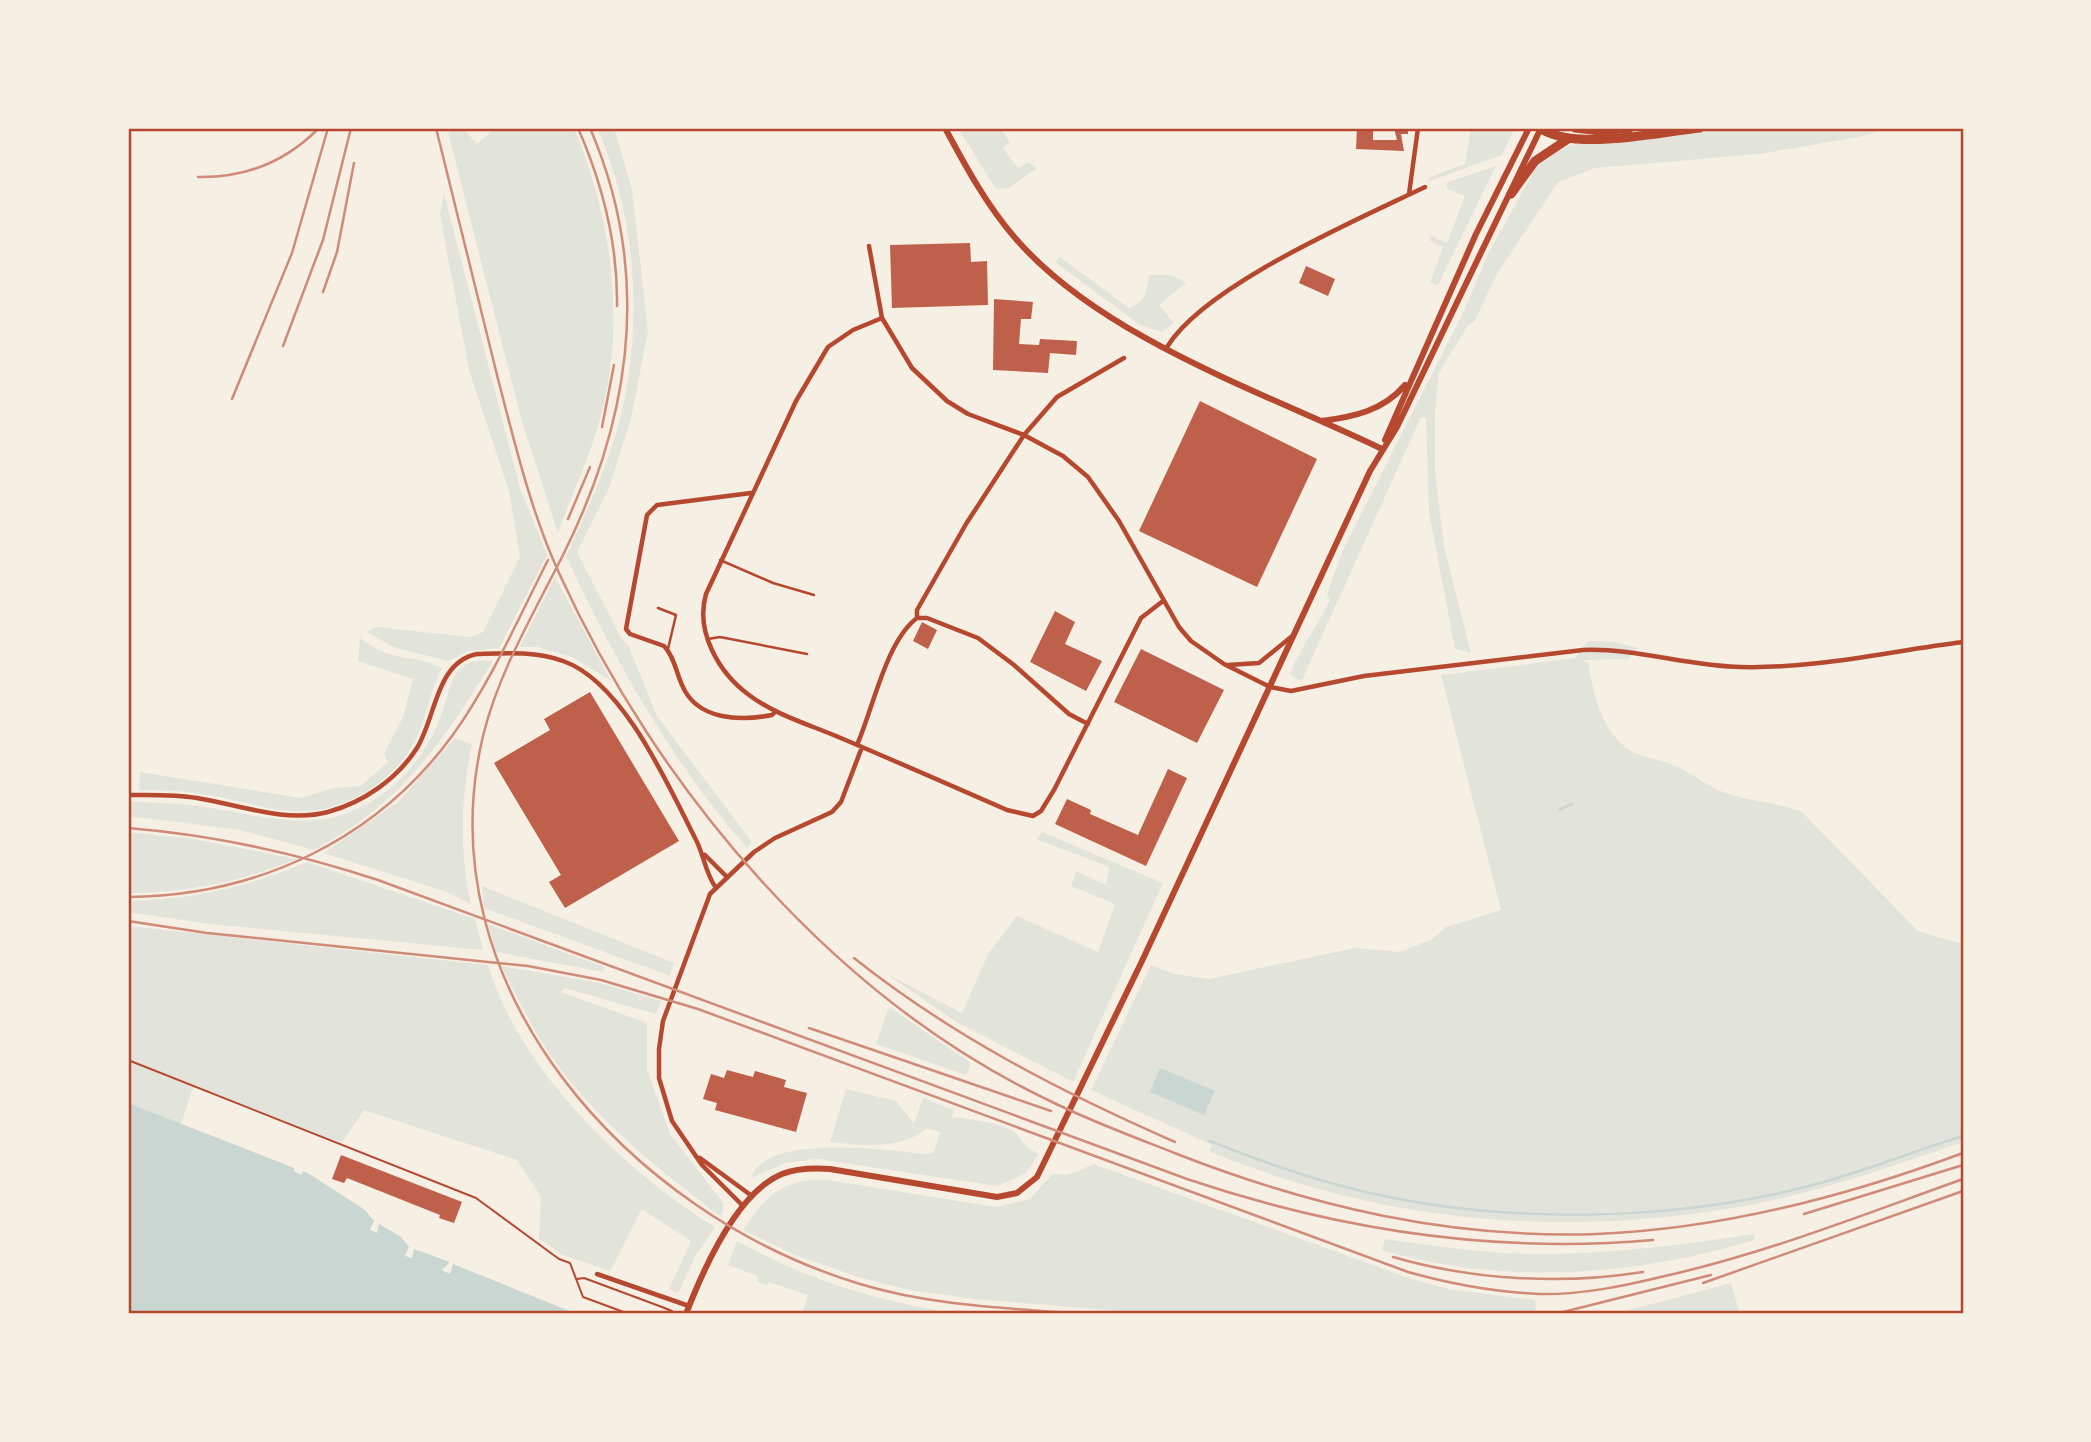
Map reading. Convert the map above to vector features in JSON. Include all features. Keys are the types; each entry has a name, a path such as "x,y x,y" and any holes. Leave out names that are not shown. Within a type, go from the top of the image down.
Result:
{"highway":[{"path":"1541,128 1568,139 1700,128"},
{"path":"1575,128 1600,131 1630,128"},
{"path":"1511,194 1535,161 1568,139"}],"main road":[{"path":"945,128 980,191 1025,249 1084,301 1167,347 1382,449"},
{"path":"686,1314 713,1254 743,1206 782,1174 817,1168 986,1196 1008,1196 1031,1184 1047,1158 1270,687 1382,449 1412,374 1529,128"},
{"path":"1382,449 1397,427 1541,128"},
{"path":"1320,421 1357,415 1376,408 1402,388 1412,374"}],"street":[{"path":"1409,195 1418,128"},
{"path":"1167,347 1180,328 1247,279 1425,187"},
{"path":"869,246 882,318 912,369 928,386 968,414 1024,435 1063,456 1088,477 1119,521 1163,601 1191,641 1224,664 1270,687 1291,691 1364,676 1583,650 1610,650 1710,666 1774,668 1963,642"},
{"path":"882,318 853,330 828,347 796,401 720,560 704,600 704,623 708,639 721,665 737,685 776,711 1007,810 1033,816 1046,804 1142,618 1163,601"},
{"path":"917,618 917,610 966,524 1024,435 1057,397 1124,358"},
{"path":"751,493 657,505 647,515 626,629 630,634 668,649 687,695 715,715 732,719 768,716 776,711"},
{"path":"917,618 954,627 993,649 1069,714 1088,724"},
{"path":"743,1206 699,1158 672,1122 662,1092 659,1049 668,1003 707,900 726,876 775,838 832,812 841,802 890,659 908,625 917,618"},
{"path":"1224,664 1259,663 1292,636"},
{"path":"128,795 197,798 295,816 342,808 375,791 412,755 429,726 444,678 452,668 469,656 496,653 536,654 562,660 588,673 607,688 663,777 703,852 716,888"},
{"path":"703,852 726,876"},
{"path":"699,1158 752,1196"},
{"path":"597,1274 689,1306"}],"lane":[{"path":"720,560 773,583 814,595"},
{"path":"658,608 676,615 668,649"},
{"path":"708,639 720,637 807,654"}],"path":[{"path":"128,1060 476,1198 559,1259 570,1263 583,1297 629,1314"},
{"path":"576,1279 584,1278 662,1307 672,1314"}],"shaded area":[{"path":"447,128 463,128 477,144 496,128 574,128 598,199 611,273 612,349 608,386 590,451 558,533 522,422"},
{"path":"597,128 614,128 632,190 648,331 631,419 609,488 577,552 621,638 628,645 657,716 752,842 747,848 693,780 646,708 604,634 566,556 610,452 629,373 633,331 630,247 623,205"},
{"path":"958,128 1001,129 1010,142 1003,148 1018,168 1028,162 1037,168 1009,188 996,189"},
{"path":"1471,128 1515,128 1502,155 1427,182 1430,177 1465,164"},
{"path":"1728,128 1888,128 1859,137 1759,154 1595,168 1558,182 1498,272 1474,322 1468,325 1439,373 1435,412 1435,470 1444,546 1471,653 1455,649 1429,512 1426,418 1421,417 1302,680 1296,679 1290,674 1330,600 1327,594 1343,550 1464,311 1489,252 1538,164 1570,145"},
{"path":"1496,166 1438,285 1430,283 1443,247 1429,240 1431,236 1447,243 1465,196 1446,188 1448,182"},
{"path":"444,193 520,488 547,555 499,648 468,651 448,661 393,647 367,632 376,627 471,637 483,632 520,557 509,491 469,370 440,215"},
{"path":"1060,257 1129,308 1139,303 1144,295 1149,275 1171,275 1186,283 1159,305 1174,323 1162,332 1140,325 1055,262"},
{"path":"555,577 611,681 572,657 537,647 520,647"},
{"path":"360,638 391,655 420,660 442,668 411,748 389,775 375,786 344,803 311,811 272,808 191,793 139,790 140,772 300,798 334,788 361,786 388,762 384,754 403,717 413,679 358,661"},
{"path":"1588,641 1614,642 1638,648 1628,659 1582,660 1588,663 1602,715 1608,727 1625,747 1637,754 1680,768 1721,791 1802,812 1918,931 1963,944 1963,1142 1835,1184 1782,1198 1686,1215 1616,1221 1547,1222 1478,1218 1409,1209 1341,1195 1275,1176 1209,1151 1212,1145 1091,1090 1151,965 1174,974 1209,979 1355,948 1400,952 1432,939 1446,927 1501,910 1441,675 1575,658"},
{"path":"477,661 493,661 456,719 417,769 372,812 314,850 240,830 128,816 128,802 187,805 287,820 326,819 345,814 385,792 417,760 435,731 451,685 462,667"},
{"path":"455,738 472,744 463,824 471,904 447,892 324,853 398,802"},
{"path":"128,832 194,839 297,859 256,874 214,884 172,891 128,893"},
{"path":"1042,832 1163,883 1073,1082 958,1023 885,973 962,1013 988,954 1017,916 1098,952 1115,904 1071,886 1076,871 1106,885 1109,867 1036,839"},
{"path":"307,862 475,919 483,950 209,924 128,912 128,901 197,895 241,885"},
{"path":"482,886 674,963 670,976 484,908"},
{"path":"488,924 604,967 603,972 496,952"},
{"path":"128,926 488,965 503,1004 523,1042 549,1079 579,1114 646,1177 715,1227 695,1257 678,1293 669,1289 691,1241 642,1209 610,1271 563,1255 539,1239 541,1197 517,1160 364,1110 341,1144 193,1087 181,1124 128,1103"},
{"path":"501,966 600,983 661,1001 656,1014 565,988 561,992 647,1023 647,1069 670,1134 724,1204 721,1217 633,1146 593,1108 541,1041"},
{"path":"889,1007 971,1063 966,1075 876,1044"},
{"path":"1160,1068 1215,1091 1204,1115 1150,1092"},
{"path":"846,1089 896,1101 914,1124 923,1098 954,1110 952,1117 1009,1129 1039,1154 1025,1174 997,1186 817,1159 786,1163 751,1178 761,1164 779,1155 802,1150 857,1148 924,1154 934,1152 940,1132 927,1128 918,1135 895,1143 869,1145 830,1142"},
{"path":"128,1103 294,1168 294,1171 301,1175 303,1171 311,1175 365,1210 374,1221 370,1230 377,1233 379,1224 401,1237 409,1247 405,1256 412,1258 414,1249 450,1262 442,1270 450,1274 453,1264 577,1314 128,1314"},
{"path":"1094,1164 1406,1277 1448,1289 1535,1300 1536,1312 1157,1314 974,1299 909,1290 861,1278 795,1255 743,1230 768,1198 800,1182 827,1180 996,1207 1030,1199 1052,1174 1068,1175"},
{"path":"1754,1234 1755,1240 1664,1262 1569,1272 1475,1269 1382,1250 1385,1239 1489,1252 1602,1252"},
{"path":"737,1241 791,1268 845,1288 901,1303 960,1314 802,1314 808,1295 769,1282 767,1286 757,1281 758,1276 728,1265"},
{"path":"1731,1283 1740,1314 1614,1314"}],"building":[{"path":"1357,128 1373,128 1373,140 1397,140 1394,128 1408,128 1408,134 1401,134 1404,151 1356,149"},
{"path":"970,243 971,262 987,261 988,305 892,308 890,245"},
{"path":"1306,266 1335,279 1328,296 1299,283"},
{"path":"994,299 1033,302 1031,319 1021,319 1019,344 1039,345 1040,339 1077,341 1076,355 1050,353 1048,373 993,370"},
{"path":"1200,401 1317,459 1257,587 1139,531"},
{"path":"1055,611 1075,622 1065,644 1102,661 1086,691 1030,662"},
{"path":"922,622 937,630 928,649 913,641"},
{"path":"1141,649 1224,690 1197,743 1114,702"},
{"path":"590,692 679,841 565,908 549,882 561,875 494,763 550,730 544,719"},
{"path":"1168,769 1187,778 1146,866 1055,824 1067,799 1091,810 1090,814 1138,835"},
{"path":"727,1070 753,1077 755,1071 786,1080 784,1087 807,1093 796,1132 715,1110 717,1103 703,1099 711,1074 724,1078"},
{"path":"341,1155 462,1202 454,1223 347,1178 344,1183 332,1179"}],"waterway":[{"path":"1559,810 1572,804"},
{"path":"1210,1141 1311,1177 1400,1199 1456,1208 1571,1215 1687,1208 1743,1200 1839,1178 1963,1136"}],"railway":[{"path":"232,399 292,253 328,128"},
{"path":"283,346 323,240 351,128"},
{"path":"436,128 498,379 532,502 559,573 599,653 647,732 700,808 760,879 825,945 895,1005 969,1057 1080,1115 1228,1173 1279,1190 1383,1216 1488,1231 1597,1234 1644,1231 1737,1218 1829,1197 1963,1153"},
{"path":"578,128 607,215 615,260 617,306"},
{"path":"590,128 609,182 622,236 627,290 626,343 618,396 605,449 587,501 498,688 483,736 473,829 484,918 516,1002 563,1079 624,1147 696,1205 776,1251 860,1284 915,1297 970,1305 1082,1314"},
{"path":"198,177 232,175 263,166 292,151 318,129"},
{"path":"323,292 337,252 354,163"},
{"path":"602,427 614,365"},
{"path":"568,519 590,467"},
{"path":"128,897 176,894 222,886 266,873 309,856 349,833 387,805 421,773 466,715 503,650 548,560"},
{"path":"128,828 255,846 378,880 1187,1179 1244,1197 1301,1212 1417,1234 1534,1244 1653,1240"},
{"path":"128,921 207,933 528,966 601,980 698,1009 1408,1272 1489,1289 1539,1294 1571,1293 1650,1280 1741,1256 1963,1179"},
{"path":"854,958 929,1013 1009,1060 1091,1103 1175,1142"},
{"path":"809,1028 1051,1111"},
{"path":"1804,1214 1963,1165"},
{"path":"1703,1283 1963,1191"},
{"path":"1393,1257 1454,1271 1517,1278 1581,1278 1643,1272"},
{"path":"1555,1314 1711,1275"}]}
